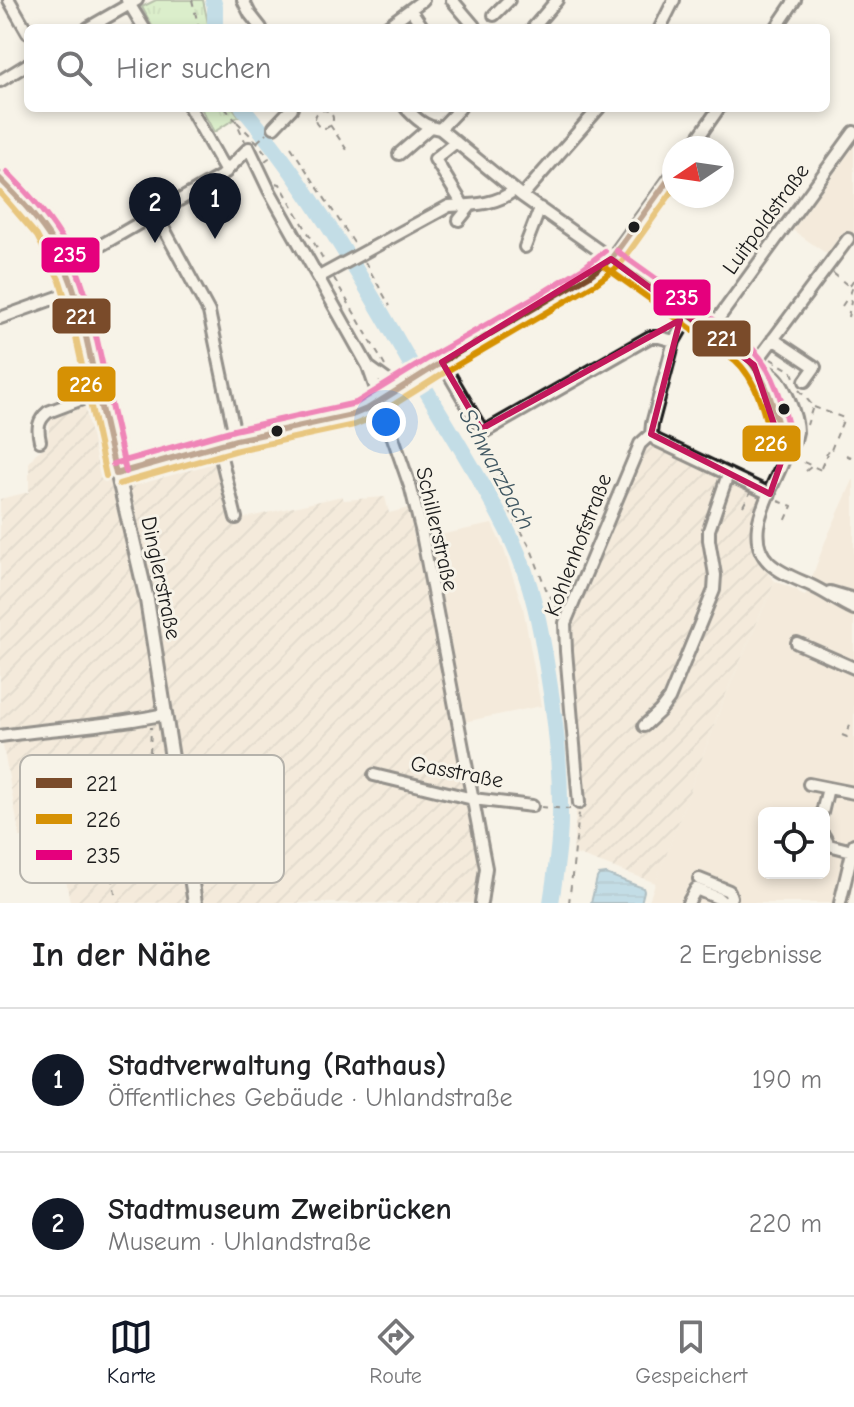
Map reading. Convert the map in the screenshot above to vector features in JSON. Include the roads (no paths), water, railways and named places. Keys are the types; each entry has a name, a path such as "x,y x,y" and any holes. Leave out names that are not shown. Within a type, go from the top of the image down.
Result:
{"main road":[{"name":"Dinglerstraße","path":"0,179 31,210 57,248 75,291 147,600 172,755"},
{"name":"Dinglerstraße","path":"192,883 195,903"}],"street":[{"path":"9,0 24,26"},
{"path":"391,24 423,0"},
{"path":"452,0 472,24"},
{"path":"494,15 509,0"},
{"path":"536,24 557,0"},
{"path":"662,24 674,0"},
{"path":"779,24 795,0"},
{"path":"94,24 131,1 142,24"},
{"path":"248,2 259,24"},
{"path":"411,10 420,24"},
{"path":"0,81 24,66"},
{"path":"65,266 226,172 192,112"},
{"path":"274,127 288,112"},
{"path":"410,112 422,123 456,142 518,193 741,352 756,368 784,454 773,497 760,517 758,530 762,553 779,572 854,609"},
{"path":"399,154 455,112"},
{"path":"329,272 449,206 498,200 518,193 595,112"},
{"path":"699,136 716,112"},
{"name":"Luitpoldstraße","path":"710,330 854,132"},
{"path":"456,142 435,159 467,205"},
{"name":"Schillerstraße","path":"226,172 253,145 267,185 329,272 381,400 416,509 486,868 481,903"},
{"path":"116,474 236,440 352,415 369,408 400,386 577,284 611,259 662,189"},
{"path":"459,220 467,205"},
{"path":"525,247 540,208"},
{"path":"156,214 209,312 236,440"},
{"path":"756,368 773,339 848,239"},
{"path":"0,318 75,291"},
{"name":"Kohlenhofstraße","path":"577,806 565,623 640,444 651,434 674,341 689,315"},
{"path":"442,362 484,432 650,337 674,341"},
{"path":"773,339 815,367 805,381"},
{"path":"368,366 400,386"},
{"path":"756,368 779,379 790,405 797,431 794,443 784,454"},
{"path":"40,441 38,427 43,416 98,393"},
{"path":"651,434 656,440 773,497"},
{"path":"218,445 236,518"},
{"path":"644,726 669,699 714,590 709,530 728,474"},
{"path":"813,587 854,599"},
{"path":"797,643 854,668"},
{"path":"0,736 165,714"},
{"name":"Gasstraße","path":"374,775 473,799 532,806"},
{"path":"809,784 854,793"},
{"path":"823,807 828,788"},
{"path":"830,845 853,848 840,903"},
{"path":"688,903 696,889 726,903 731,897 729,891 699,879"}],"water":[{"path":"606,874 643,888 641,903 591,903 597,878"}],"waterway":[{"name":"Schwarzbach","path":"213,0 215,24"},
{"name":"Schwarzbach","path":"246,112 290,169 354,266 489,496 519,556 539,622 557,746 560,830 551,903"}],"place":[{"name":"Stadtverwaltung (Rathaus)","path":"215,239"},
{"name":"Stadtmuseum Zweibrücken","path":"155,243"}]}
